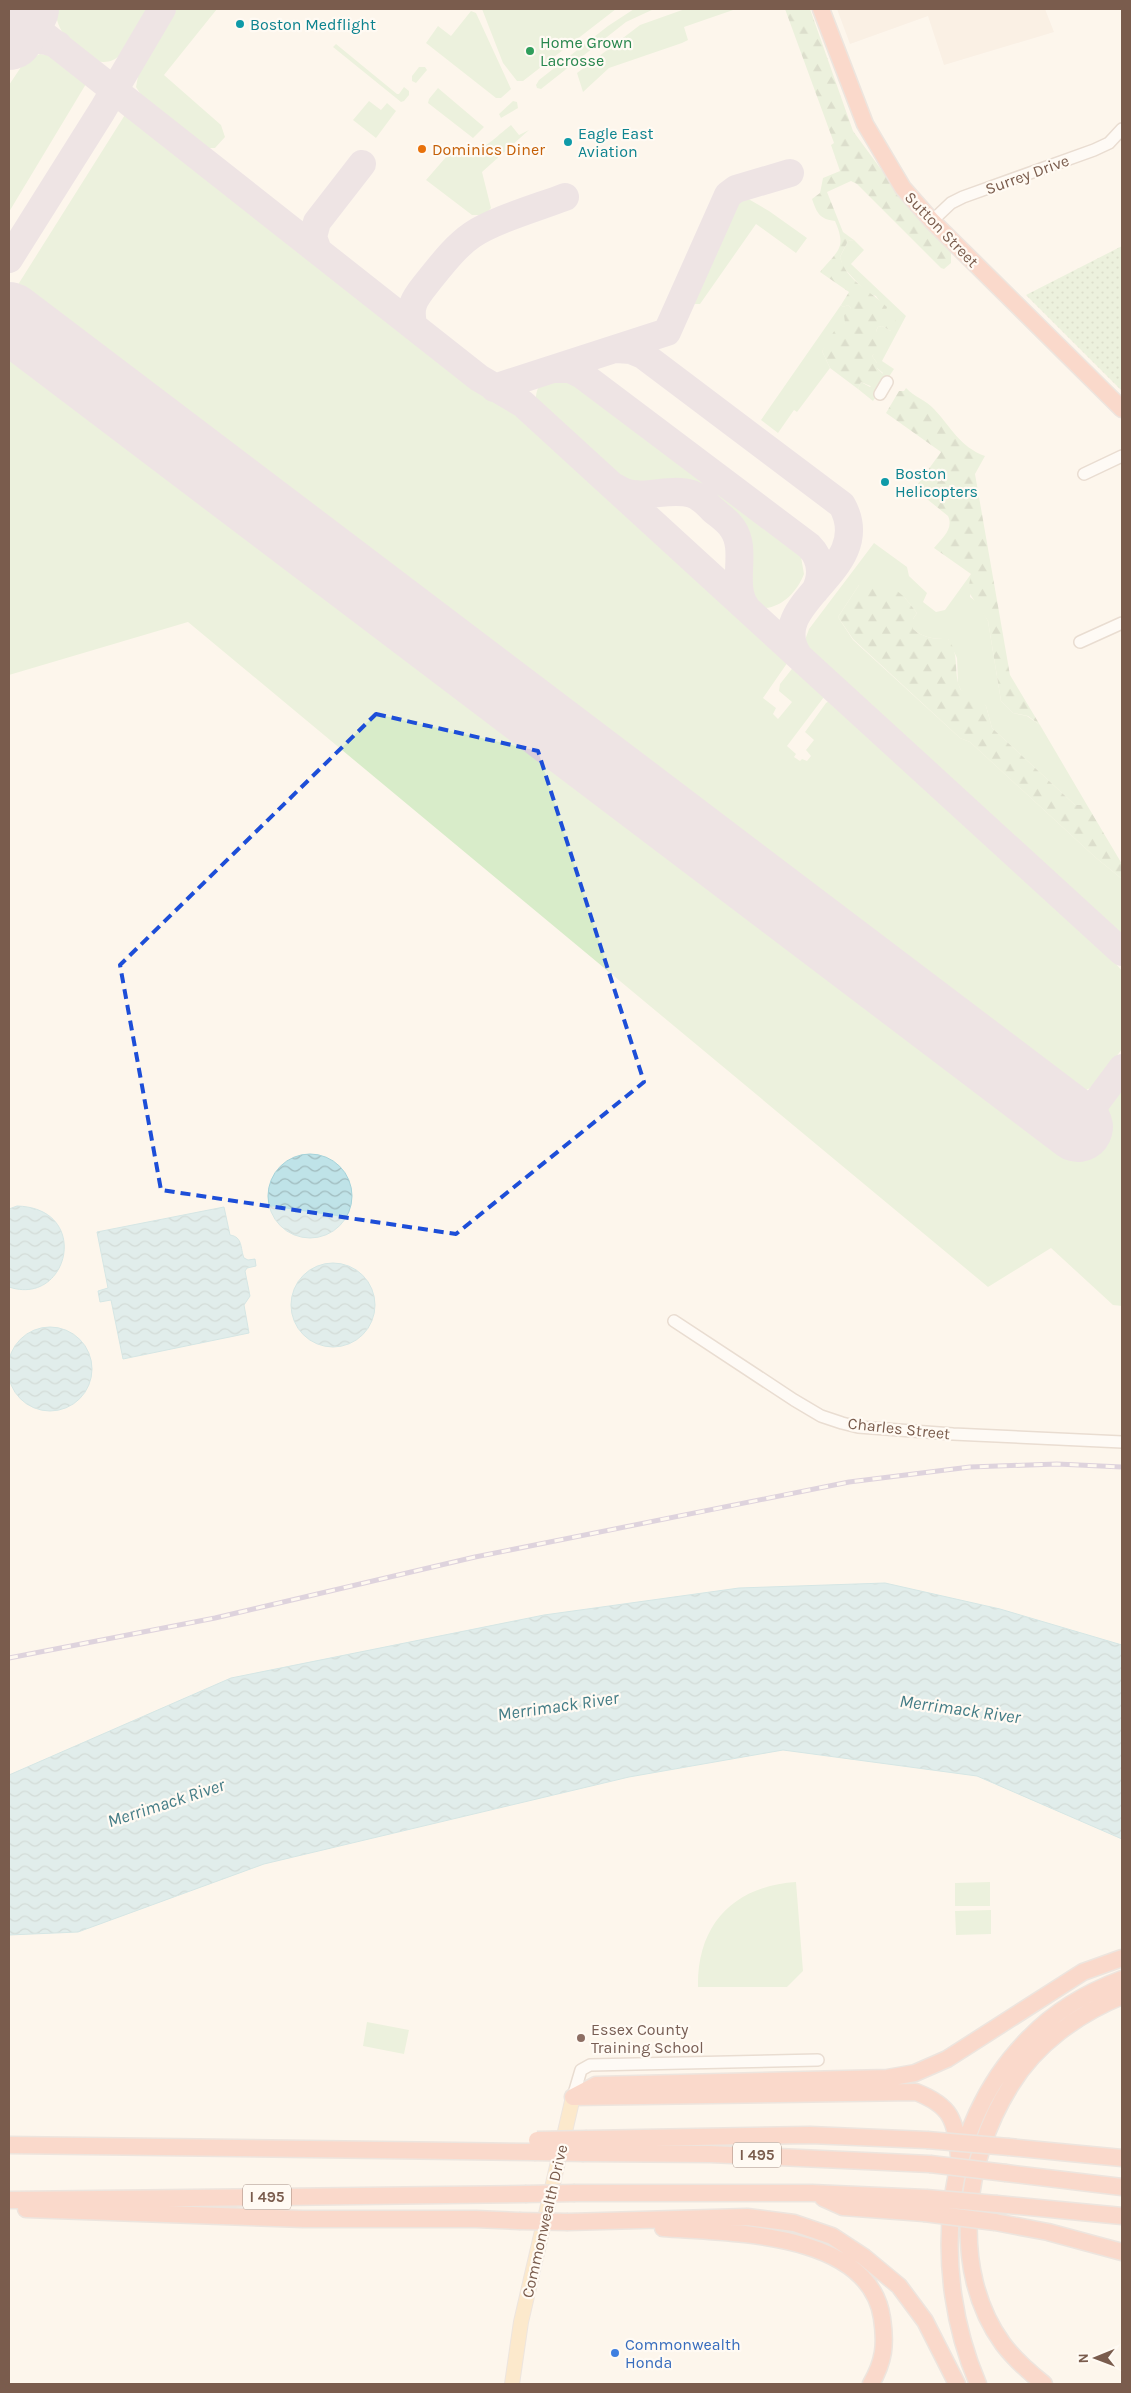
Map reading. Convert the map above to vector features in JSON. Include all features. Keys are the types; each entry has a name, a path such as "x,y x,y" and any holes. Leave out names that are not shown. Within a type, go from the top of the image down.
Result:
{"highway":[{"name":"Sutton Street","path":"821,9 865,124 903,188 932,221 1122,409"},
{"path":"573,2097 596,2084 887,2078 914,2074 947,2059 1083,1972 1122,1958"},
{"path":"978,2384 960,2328 950,2268 951,2208 960,2158 988,2092 1023,2043 1059,2012 1089,1993 1122,1979"},
{"path":"1044,2384 1022,2366 1003,2344 991,2324 978,2291 969,2248 974,2182 988,2132 1004,2098 1021,2071 1050,2040 1068,2026 1091,2011 1122,1996"},
{"path":"573,2097 916,2092 934,2099 948,2111 956,2130 960,2158"},
{"path":"585,2146 810,2135 927,2140 1122,2158"},
{"name":"I 495","path":"9,2145 399,2149 585,2146 930,2164 1122,2187"},
{"name":"I 495","path":"9,2200 575,2193 812,2193 925,2206 997,2204 1122,2216"},
{"path":"925,2206 1048,2232 1122,2252"},
{"path":"9,2208 58,2212 284,2219 476,2219 568,2222 747,2217 794,2223 832,2236 864,2257 899,2286 925,2321 957,2384"},
{"path":"568,2222 765,2236 803,2244 838,2260 865,2280 881,2310 885,2341 878,2371 870,2384"}],"main road":[{"name":"Commonwealth Drive","path":"512,2384 520,2322 573,2097"}],"street":[{"name":"Surrey Drive","path":"932,221 956,200 1094,150 1109,143 1122,129"},
{"path":"880,394 887,382"},
{"path":"1084,474 1122,456"},
{"path":"1080,642 1122,623"},
{"name":"Charles Street","path":"674,1321 794,1400 821,1416 842,1423 858,1427 944,1434 1122,1442"},
{"name":"Commonwealth Drive","path":"573,2097 581,2070 590,2065 818,2060"}],"highlighted area":[{"path":"376,714 538,751 644,1082 456,1234 161,1190 120,965"}],"shaded area":[{"path":"837,9 1045,9 1054,32 944,65 928,16 850,44"}],"green space":[{"path":"56,9 148,9 121,54 111,61 101,62 90,58 69,42 57,20"},
{"path":"176,9 217,9 164,75 221,125 225,137 215,148 203,148 147,104 136,87 139,71"},
{"name":"Home Grown Lacrosse","path":"482,9 616,9 523,81 517,81 503,63"},
{"path":"634,9 654,9 626,22 541,89 537,88 536,85 539,80 608,26"},
{"path":"685,9 736,9 684,27 688,40 609,68 583,92 577,73 640,25"},
{"path":"785,9 810,9 853,131 905,202 951,252 951,263 944,269 941,268 857,184 851,181 827,192 843,232 854,240 848,241 840,257 843,266 853,279 887,307 886,310 896,318 896,329 891,331 882,326 878,327 876,331 886,339 882,344 886,349 878,356 874,354 872,356 877,363 877,368 883,374 875,388 861,382 858,389 830,368 822,351 836,328 845,323 844,315 851,308 848,305 843,307 841,305 849,292 820,272 839,249 840,238 835,221 822,217 815,208 812,199 820,193 823,178 840,171 831,145 834,143"},
{"path":"471,11 476,13 511,89 501,98 496,98 426,43 438,26 451,36"},
{"path":"336,44 397,94 404,87 409,91 409,95 401,102 333,47"},
{"path":"40,54 59,57 89,79 9,212 9,85 25,61"},
{"path":"419,67 425,67 427,70 416,83 412,81 412,76"},
{"path":"438,88 484,127 473,138 428,103"},
{"path":"369,101 381,110 387,103 396,111 376,138 353,120"},
{"path":"513,101 517,102 518,108 501,118 499,114"},
{"path":"128,110 440,357 527,419 790,659 763,698 776,708 773,714 778,719 792,702 779,691 780,684 795,665 825,692 824,697 787,746 796,754 794,757 800,761 802,759 807,761 811,756 806,750 814,740 805,732 826,703 832,699 1011,861 1112,959 1122,971 1122,1049 1101,1077 1090,1088 1077,1095 1069,1091 14,291"},
{"path":"511,125 519,135 529,130 482,172 491,208 485,215 472,215 426,180 453,149 468,153 476,151 491,142"},
{"path":"745,197 769,211 807,238 796,253 756,224 700,304 690,304 736,200"},
{"path":"854,240 864,250 851,264 906,316 882,361 894,369 873,401 858,389 861,382 870,387 883,373 877,368 877,363 872,356 882,344 876,331 878,327 882,326 891,331 886,310 876,296 867,293 843,267 840,257 848,241"},
{"path":"1122,246 1122,391 1026,295"},
{"path":"841,305 843,307 848,305 851,308 845,323 822,351 830,368 797,412 794,410 778,433 761,420"},
{"path":"9,347 1068,1153 1122,1084 1122,1306 1113,1305 1051,1248 988,1287 188,622 9,675"},
{"path":"556,377 568,379 796,552 801,557 804,574 794,592 784,601 772,607 765,608 748,599 746,528 698,485 625,485 543,409 536,399 539,387"},
{"path":"906,388 931,406 962,442 985,456 975,474 1010,675 1040,725 1028,716 1013,713 1001,701 988,621 968,591 971,574 934,548 944,537 948,529 948,516 917,491 914,494 912,492 941,452 886,413 899,391 904,391"},
{"path":"874,543 907,567 909,576 927,593 923,602 936,612 945,610 971,574 970,597 977,602 988,621 1001,701 1013,713 1027,716 1040,725 1087,805 1075,805 992,728 986,706 961,690 958,684 957,658 948,639 929,637 913,629 913,619 917,613 905,598 859,585 838,617 853,640 960,738 970,742 1095,857 1122,879 1122,942 809,655 805,640 809,629"},
{"path":"873,583 894,589 907,600 917,613 913,619 913,629 917,632 929,637 948,639 954,651 958,684 961,690 973,692 986,706 992,728 1075,805 1087,805 1122,864 1122,879 1095,857 970,742 960,738 853,639 838,617 859,585"},
{"path":"796,1882 803,1971 787,1987 698,1987 699,1965 704,1945 712,1927 723,1912 737,1900 754,1891 774,1885"},
{"path":"990,1882 990,1906 955,1906 955,1883"},
{"path":"991,1910 991,1934 956,1935 955,1911"},
{"path":"367,2022 409,2030 404,2054 363,2046"}],"water":[{"path":"310,1154 326,1157 340,1166 349,1180 352,1196 349,1212 340,1226 326,1235 310,1238 294,1235 280,1226 271,1212 268,1196 271,1180 280,1166 294,1157"},
{"path":"17,1206 41,1211 56,1222 63,1238 64,1255 58,1271 46,1283 30,1289 9,1287 9,1209"},
{"path":"224,1207 230,1235 239,1241 244,1258 248,1260 255,1259 256,1266 247,1268 245,1271 250,1296 244,1305 249,1333 123,1359 111,1300 100,1302 98,1291 108,1288 97,1232"},
{"path":"325,1263 341,1263 357,1270 368,1281 375,1297 372,1321 363,1335 357,1340 341,1347 325,1347 309,1340 298,1329 291,1313 291,1297 298,1281 309,1270"},
{"path":"50,1327 66,1330 80,1339 89,1353 92,1369 89,1385 80,1399 66,1408 50,1411 34,1408 20,1399 11,1385 8,1369 11,1353 20,1339 34,1330"},
{"name":"Merrimack River","path":"885,1583 1000,1609 1122,1645 1122,1839 977,1776 783,1750 629,1777 264,1864 78,1932 9,1935 9,1775 231,1678 544,1615 739,1588"}],"taxiway":[{"path":"11,9 479,378 523,404 1122,952"},
{"path":"9,259 102,111 162,9"},
{"path":"9,47 27,40 52,42 58,45"},
{"path":"318,251 313,237 317,222 362,164"},
{"path":"494,388 667,332 728,195 736,189 790,173"},
{"path":"414,327 412,319 414,301 445,261 466,239 492,224 565,197"},
{"path":"616,349 631,350 643,355 842,505 849,528 845,548 835,567 806,601 795,618 791,636 798,655"},
{"path":"553,369 570,369 582,375 809,546 817,556 820,567 818,585 815,591"},
{"path":"617,488 635,494 673,492 692,494 701,499 726,521 733,529 737,538 739,547 739,589 746,607"},
{"path":"1078,1127 1122,1068"}],"runway":[{"path":"9,35 24,9"},
{"path":"9,317 1078,1127"}],"railway":[{"path":"9,1658 215,1618 475,1557 849,1482 970,1467 1057,1464 1122,1467"}],"place":[{"name":"Boston Medflight","path":"240,24"},
{"name":"Home Grown Lacrosse","path":"530,51"},
{"name":"Eagle East Aviation","path":"568,142"},
{"name":"Dominics Diner","path":"422,149"},
{"name":"Boston Helicopters","path":"885,482"},
{"name":"Essex County Training School","path":"581,2038"},
{"name":"Commonwealth Honda","path":"615,2353"}]}
